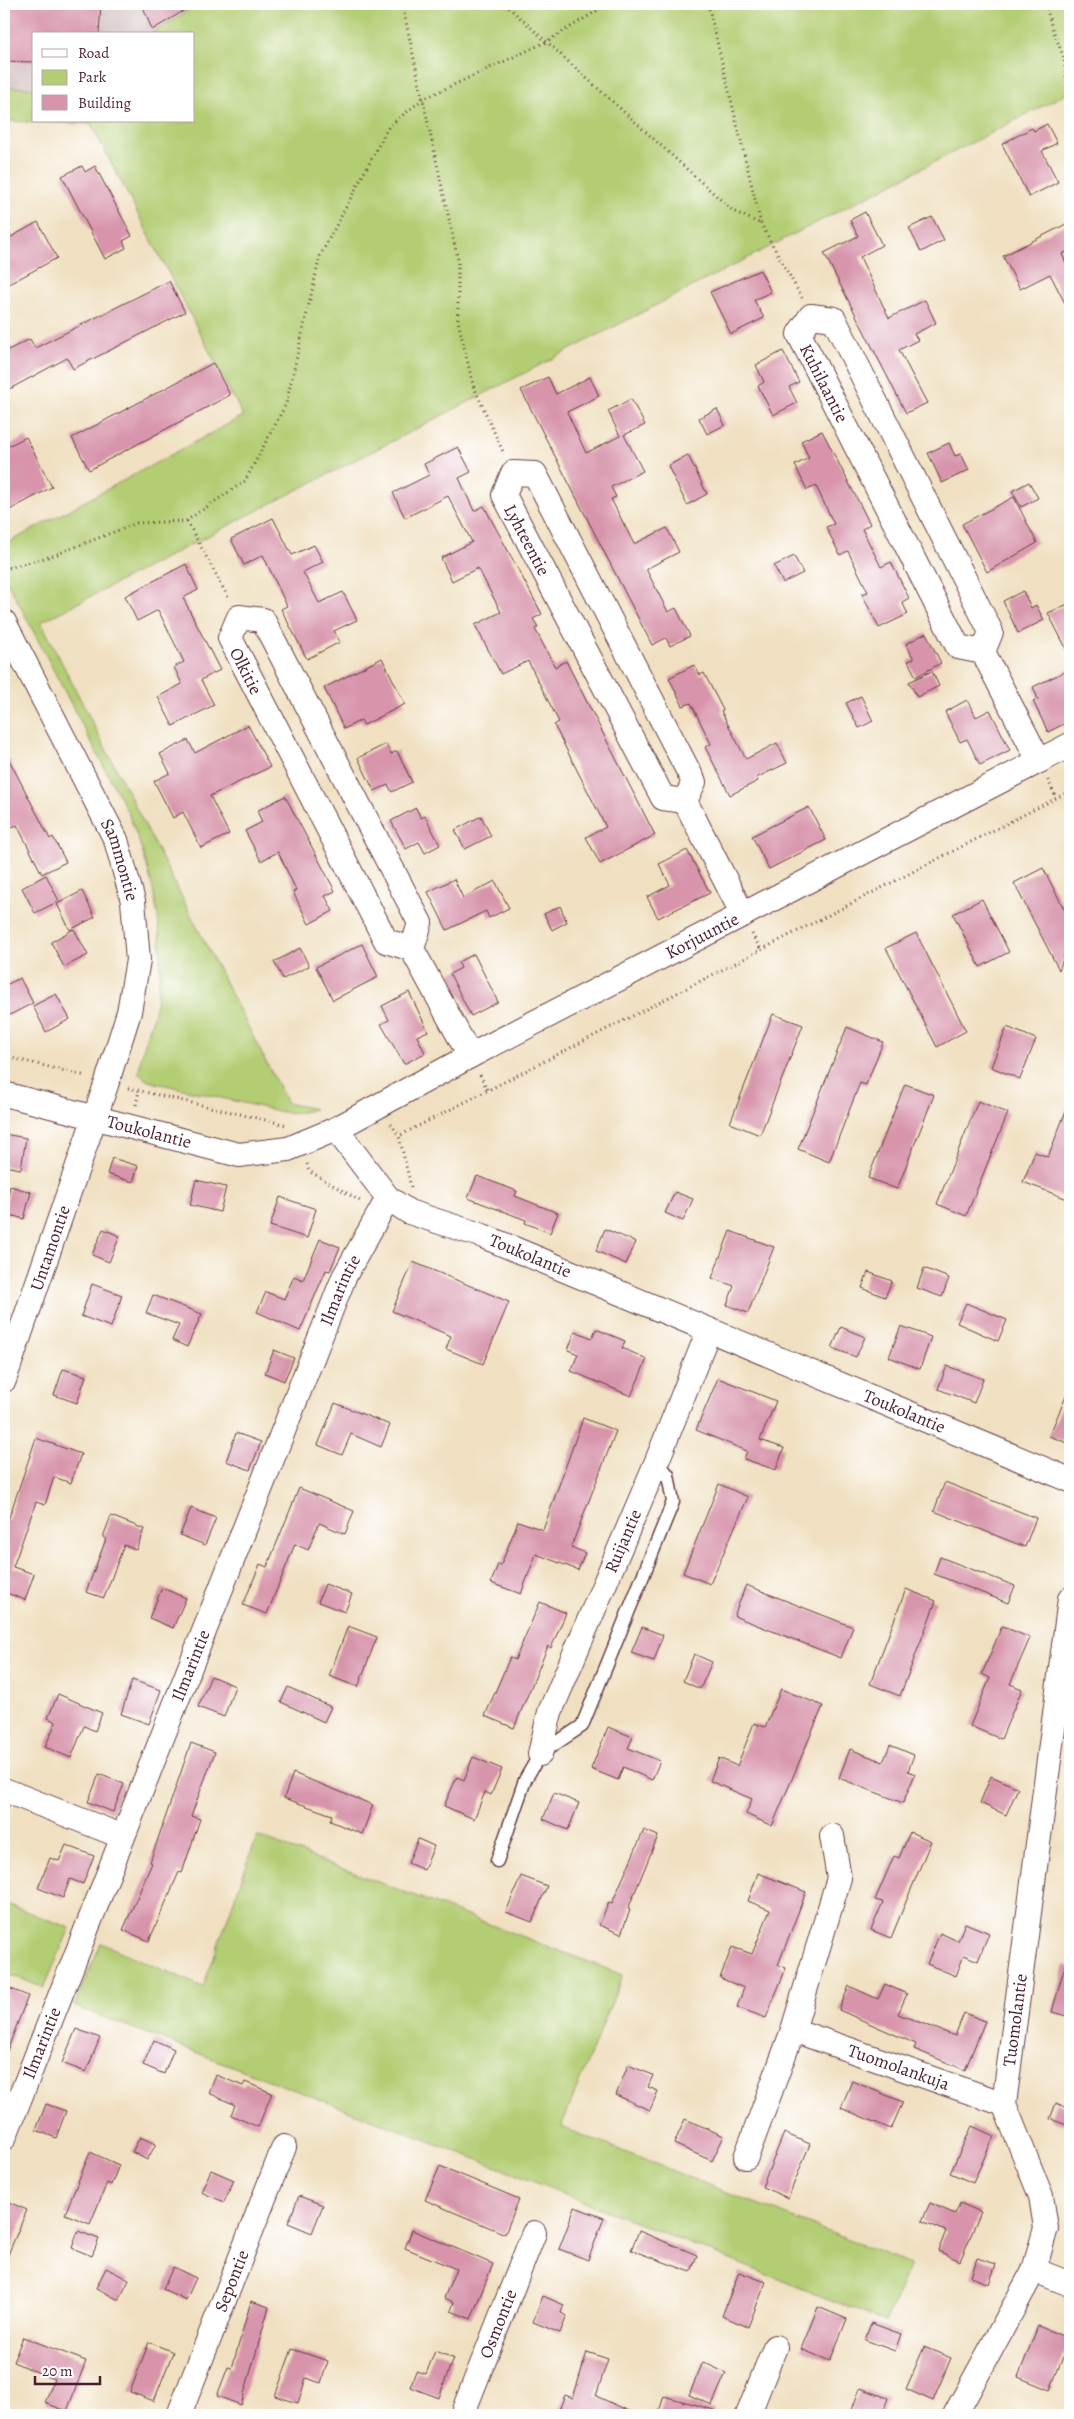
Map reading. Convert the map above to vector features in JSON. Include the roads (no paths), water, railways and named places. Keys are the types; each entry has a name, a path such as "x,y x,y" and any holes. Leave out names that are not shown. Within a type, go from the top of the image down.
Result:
{"street":[{"name":"Kuhilaantie","path":"812,316 834,319 918,488 991,632 983,652 958,647 885,504 799,334 812,316"},
{"name":"Lyhteentie","path":"513,473 535,474 619,638 694,782 685,801 663,798 587,654 504,494 513,473"},
{"path":"885,504 918,488"},
{"name":"Olkitie","path":"239,617 263,620 346,781 420,923 412,948 386,941 230,638 239,617"},
{"name":"Sammontie","path":"4,622 116,840 134,901 138,960 130,1004 96,1116"},
{"path":"587,654 619,638"},
{"path":"983,652 1039,761"},
{"name":"Korjuuntie","path":"336,1129 470,1056 1070,745"},
{"path":"313,798 346,781"},
{"path":"685,801 743,915"},
{"path":"412,948 470,1056"},
{"name":"Toukolantie","path":"4,1094 96,1116 239,1155 288,1149 336,1129 388,1198 409,1212 483,1236 1070,1480"},
{"name":"Untamontie","path":"4,1380 96,1116"},
{"name":"Ilmarintie","path":"4,2138 344,1278 388,1198"},
{"name":"Ruijantie","path":"540,1754 550,1712 657,1460 709,1330"},
{"name":"Tuomolantie","path":"956,2415 1034,2270 1046,2228 1041,2196 1004,2104 1070,1605"},
{"path":"4,1790 122,1836"},
{"path":"746,2156 793,2030 839,1878 832,1836"},
{"name":"Tuomolankuja","path":"793,2030 1004,2104"},
{"name":"Sepontie","path":"179,2415 284,2147"},
{"name":"Osmontie","path":"462,2415 534,2233"},
{"path":"1034,2270 1070,2284"},
{"path":"748,2415 775,2347"}],"lane":[{"path":"497,1861 525,1780 540,1754 582,1726 673,1502 668,1475 657,1460"}]}
